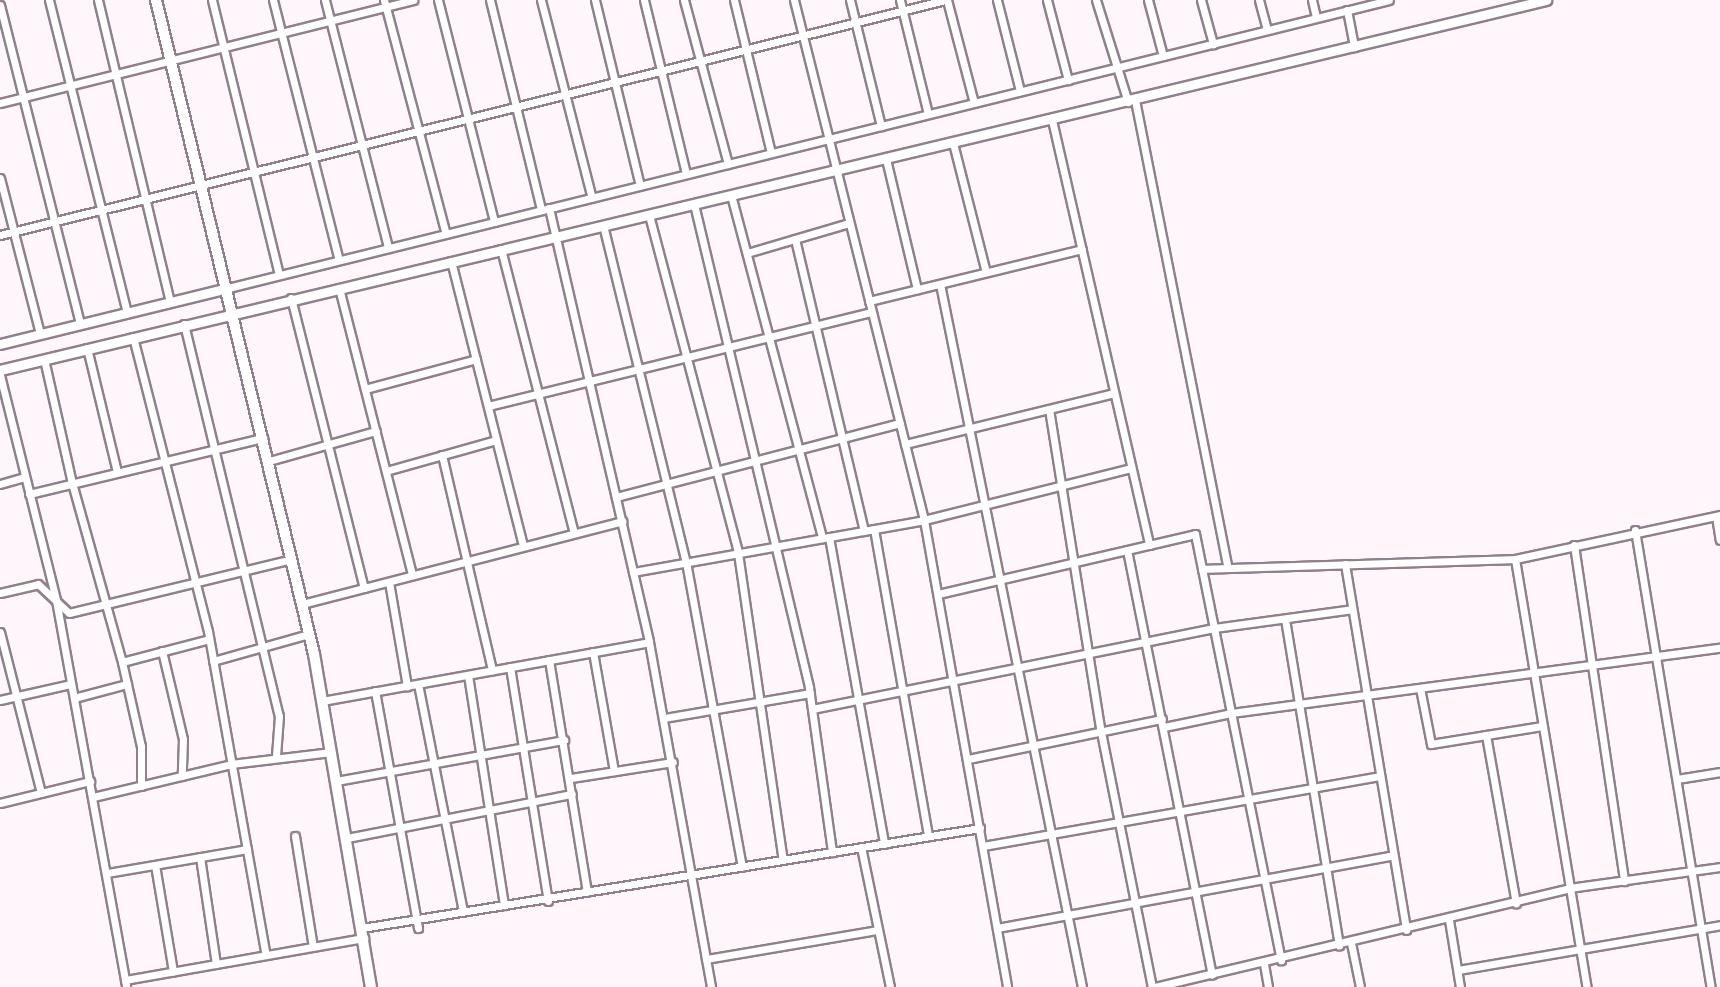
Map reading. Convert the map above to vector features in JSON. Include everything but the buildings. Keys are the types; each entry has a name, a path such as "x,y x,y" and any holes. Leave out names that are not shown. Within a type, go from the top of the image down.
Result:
{"main road":[{"path":"156,0 234,312 309,634 372,987"}],"street":[{"path":"49,0 127,313"},
{"path":"98,0 148,199 170,302"},
{"path":"212,0 279,275"},
{"path":"273,0 339,260"},
{"path":"325,0 388,248"},
{"path":"0,103 330,21 385,3 413,0"},
{"path":"438,0 494,222"},
{"path":"490,0 541,210"},
{"path":"541,0 592,198"},
{"path":"595,0 640,186"},
{"path":"644,0 686,174"},
{"path":"684,0 728,164"},
{"path":"734,0 771,153"},
{"path":"794,0 924,520 1007,987"},
{"path":"850,0 881,126"},
{"path":"900,0 928,114"},
{"path":"0,235 802,33 946,0 974,103"},
{"path":"997,0 1020,91"},
{"path":"1047,0 1068,80"},
{"path":"1096,0 1114,68 1132,101 1228,568"},
{"path":"1148,0 1163,56"},
{"path":"1201,0 1213,44"},
{"path":"1259,0 1267,30"},
{"path":"1312,0 1316,18"},
{"path":"0,344 1213,44 1367,3 1389,0"},
{"path":"0,370 291,298 1052,120 1546,0"},
{"path":"385,3 446,234"},
{"path":"0,6 80,324"},
{"path":"1347,10 1354,47"},
{"path":"1052,120 1149,545"},
{"path":"953,143 986,272"},
{"path":"886,159 917,289"},
{"path":"0,178 40,334"},
{"path":"732,195 826,538 884,843"},
{"path":"694,204 726,348 810,693 832,852"},
{"path":"549,208 649,642 673,762 711,987"},
{"path":"649,214 738,553 783,860"},
{"path":"747,253 849,224"},
{"path":"603,225 642,369 686,562 742,867"},
{"path":"795,239 864,531"},
{"path":"501,249 574,533"},
{"path":"869,301 1082,249"},
{"path":"451,261 523,546"},
{"path":"940,284 1082,987"},
{"path":"339,288 412,575"},
{"path":"291,298 364,588"},
{"path":"488,406 872,312"},
{"path":"183,324 241,572 279,716 276,756"},
{"path":"133,337 209,639 266,955"},
{"path":"87,348 117,472"},
{"path":"365,389 476,358"},
{"path":"44,359 72,483 127,684 141,746 141,786"},
{"path":"0,375 56,600 125,983 173,971 313,947 417,919 547,900 980,828"},
{"path":"905,444 1114,393"},
{"path":"1048,409 1101,732 1154,987 1264,964 1449,920 1569,888 1720,867"},
{"path":"616,497 900,423"},
{"path":"269,461 376,431"},
{"path":"29,494 263,438"},
{"path":"386,471 496,440"},
{"path":"442,455 469,561 492,670"},
{"path":"633,572 924,520 1131,468"},
{"path":"0,484 25,477"},
{"path":"1202,569 1515,559 1635,530 1718,515 1720,540"},
{"path":"302,604 621,521"},
{"path":"874,529 928,836"},
{"path":"1635,530 1711,987"},
{"path":"938,594 1195,534 1281,960"},
{"path":"1574,544 1624,881"},
{"path":"1127,550 1212,975"},
{"path":"0,593 38,584 69,613 107,606 292,559"},
{"path":"1515,559 1587,987"},
{"path":"1345,564 1363,696 1406,930"},
{"path":"388,582 407,686"},
{"path":"813,710 1214,628 1352,609"},
{"path":"1285,619 1339,946"},
{"path":"0,632 41,793"},
{"path":"213,661 309,634"},
{"path":"122,662 209,639"},
{"path":"322,701 649,642"},
{"path":"968,759 1101,732 1720,648"},
{"path":"162,651 183,739 182,776"},
{"path":"593,652 614,771"},
{"path":"549,660 571,778 587,892"},
{"path":"510,667 534,802 547,900"},
{"path":"468,675 504,905"},
{"path":"0,700 71,684"},
{"path":"74,698 127,684"},
{"path":"418,684 447,818 463,912"},
{"path":"1420,688 1431,744 1542,726"},
{"path":"375,691 418,928"},
{"path":"664,718 810,693"},
{"path":"1486,735 1516,903"},
{"path":"336,781 564,740"},
{"path":"93,798 231,764 276,756 331,752"},
{"path":"571,778 673,762"},
{"path":"1677,779 1720,772"},
{"path":"983,846 1248,796 1378,776"},
{"path":"0,803 90,781"},
{"path":"346,838 572,794"},
{"path":"295,836 313,947"},
{"path":"861,847 890,987"},
{"path":"107,873 247,849"},
{"path":"997,928 1392,855"},
{"path":"200,857 216,964"},
{"path":"155,865 173,971"},
{"path":"1449,920 1461,987"},
{"path":"1458,970 1720,926"},
{"path":"706,959 878,930"},
{"path":"1351,943 1360,987"},
{"path":"1264,964 1268,987"}]}
